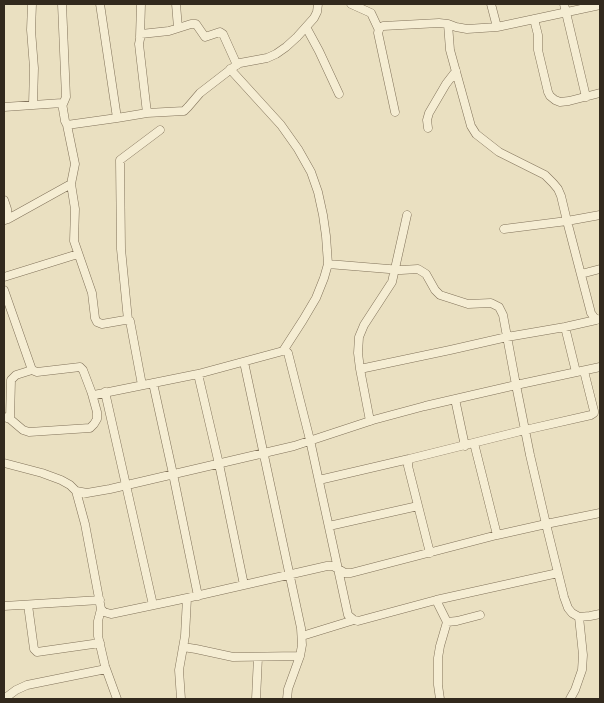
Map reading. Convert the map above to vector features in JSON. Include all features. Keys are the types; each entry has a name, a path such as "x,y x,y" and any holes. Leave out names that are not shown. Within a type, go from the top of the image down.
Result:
{"street":[{"path":"32,4 33,104"},
{"path":"62,4 66,97 63,104 75,164 71,184 75,209 74,241 92,294 97,322 102,324 128,320"},
{"path":"100,4 117,118"},
{"path":"140,4 139,44 146,112"},
{"path":"176,4 178,28"},
{"path":"67,125 146,112 184,111 200,93 234,67 267,58 286,47 306,27 317,12 318,4"},
{"path":"351,4 371,13 379,30 378,33 395,112"},
{"path":"491,4 497,26"},
{"path":"564,4 586,97"},
{"path":"379,30 383,26 440,23 467,29 497,26 600,5"},
{"path":"534,19 538,35 538,50 550,96 560,102 600,93"},
{"path":"92,394 198,374 283,351 316,298 328,264 323,215 311,172 286,131 234,67 223,34 220,32 205,37 196,24 191,24 169,31 144,33 140,37"},
{"path":"448,24 450,50 471,126 476,134 499,152 545,175 558,189 591,313 598,319"},
{"path":"306,27 339,94"},
{"path":"428,128 427,120 429,113 456,71"},
{"path":"4,107 60,102 63,104"},
{"path":"142,386 131,325 128,320 121,249 120,160 160,130"},
{"path":"6,219 71,184"},
{"path":"4,200 7,209 6,219"},
{"path":"370,421 360,369 359,337 364,325 392,282 407,215"},
{"path":"504,229 567,222 600,215"},
{"path":"4,277 78,254"},
{"path":"328,264 401,270 414,268 422,270 426,274 438,293 462,303 491,304 500,307 525,430 564,597 568,608 579,617 600,614"},
{"path":"581,274 600,270"},
{"path":"4,290 32,370"},
{"path":"4,316 12,313"},
{"path":"360,369 507,336 566,327 598,319"},
{"path":"319,480 591,416 594,413 566,327"},
{"path":"283,351 288,353 310,440 348,615 354,620"},
{"path":"244,362 302,636 300,656 288,689 287,699"},
{"path":"80,367 83,370 97,412 94,424 90,428 30,432 23,430 7,418 11,380 16,375 32,370 37,372 80,367"},
{"path":"76,491 97,492 263,454 370,421 455,399 600,367"},
{"path":"198,374 244,585"},
{"path":"153,384 198,596"},
{"path":"105,392 153,605"},
{"path":"455,399 497,535"},
{"path":"409,459 408,466 430,553"},
{"path":"4,463 61,480 76,491 85,524 100,600 101,609 98,621 100,643 106,669 117,698"},
{"path":"329,526 418,506"},
{"path":"101,609 111,614 290,576 327,566 333,566 345,573 351,573 497,535 600,513"},
{"path":"302,636 354,620 358,621 436,600 558,573"},
{"path":"181,699 179,670 185,636 187,598"},
{"path":"4,606 100,600"},
{"path":"436,600 447,622 439,652 440,699"},
{"path":"28,604 34,649 37,652 100,643"},
{"path":"447,622 480,615"},
{"path":"570,699 582,670 582,640 579,617"},
{"path":"183,647 196,648 233,657 300,656"},
{"path":"256,699 258,657"},
{"path":"4,699 21,688 34,683 68,678 106,669"}]}
